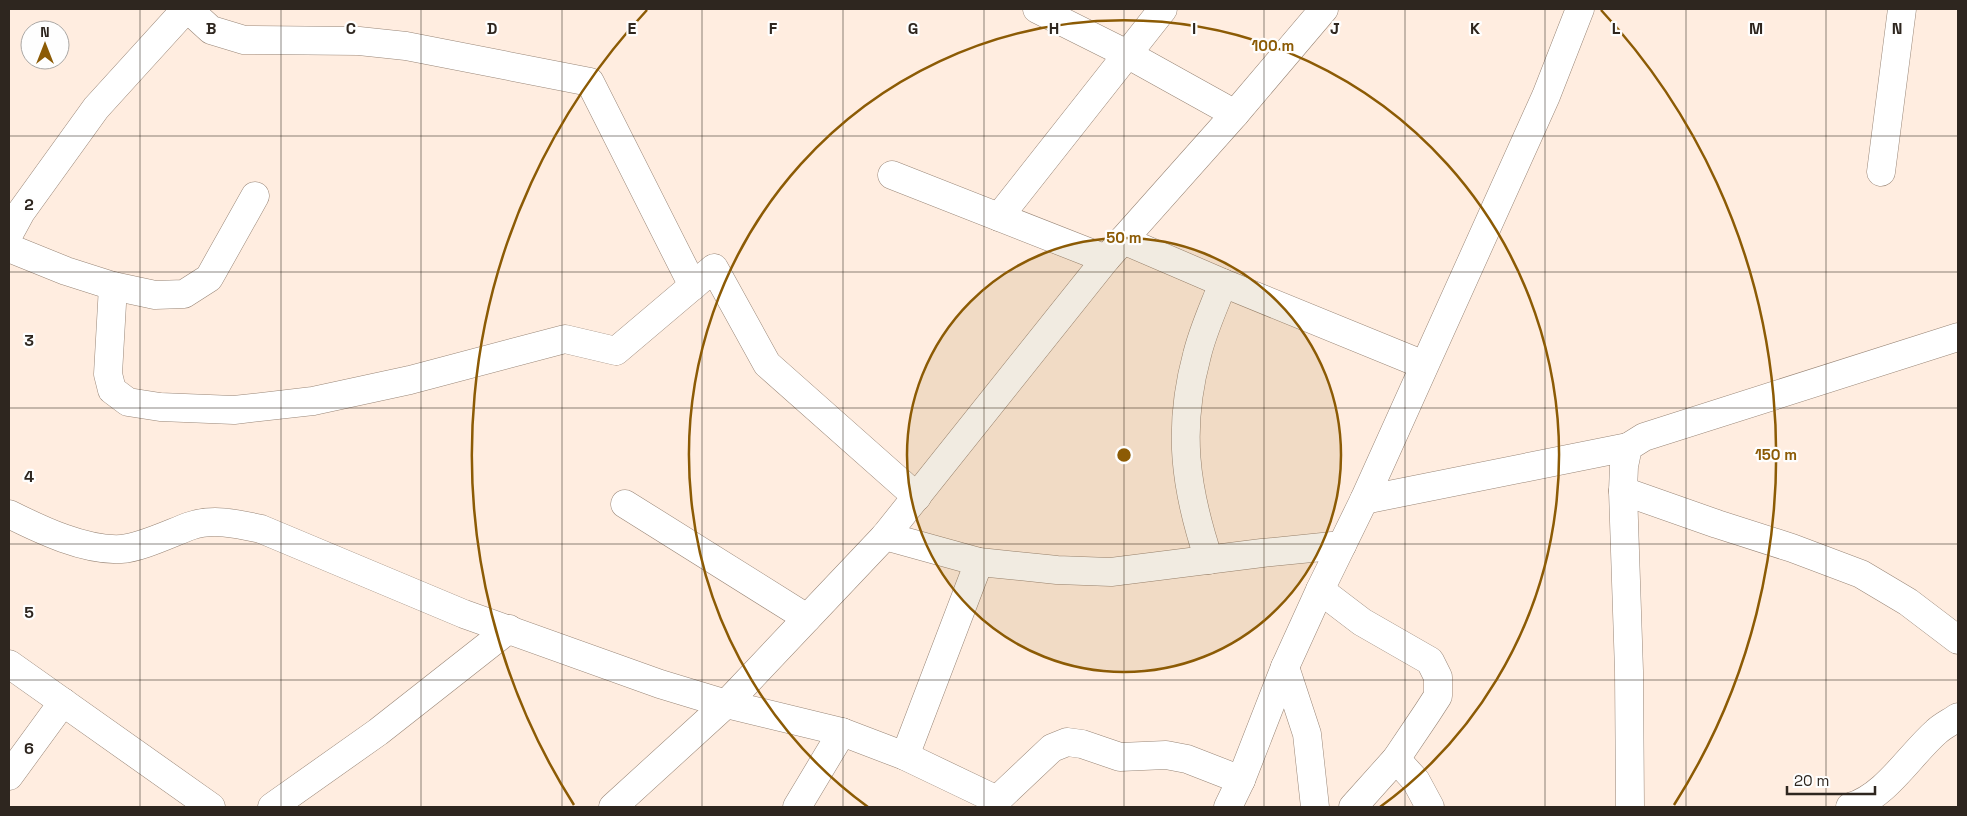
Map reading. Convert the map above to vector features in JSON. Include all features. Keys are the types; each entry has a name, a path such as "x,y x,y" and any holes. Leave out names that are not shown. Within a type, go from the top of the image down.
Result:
{"street":[{"path":"9,234 21,212 96,108 187,9 211,30 244,40 359,41 406,46 590,82 693,286"},
{"path":"1037,9 1127,54 1235,114"},
{"path":"999,217 1163,9"},
{"path":"613,807 726,704 886,536 1114,249 1235,114 1324,9"},
{"path":"1228,807 1320,590 1364,500 1546,96 1580,9"},
{"path":"1881,172 1902,9"},
{"path":"892,175 999,217 1114,249 1223,283 1424,365"},
{"path":"9,248 66,271 113,286 155,295 184,294 209,278 255,196"},
{"path":"113,286 108,374 112,390 128,402 160,407 234,410 313,402 410,380 565,339 616,351 714,268 767,364 917,497"},
{"path":"1208,560 1190,493 1184,446 1186,403 1197,353 1223,283"},
{"path":"1364,500 1628,447 1644,437 1958,337"},
{"path":"1628,447 1624,466 1623,491 1629,671 1630,807"},
{"path":"1623,491 1792,548 1860,574 1908,602 1958,640"},
{"path":"626,504 807,618"},
{"path":"9,514 85,546 122,549 158,539 192,525 225,521 261,528 464,614 660,684 726,704 842,732 905,756 996,804 1052,748 1067,742 1082,744 1120,757 1166,755 1187,759 1241,780"},
{"path":"886,536 979,562 1057,570 1111,572 1342,545"},
{"path":"905,756 979,562"},
{"path":"1320,590 1362,622 1430,661 1438,677 1438,696 1396,759 1353,807"},
{"path":"272,807 378,732 509,629"},
{"path":"9,664 211,807"},
{"path":"1286,667 1306,734 1315,807"},
{"path":"9,776 63,702"},
{"path":"1850,807 1887,785 1908,759 1937,730 1958,717"},
{"path":"797,807 842,732"},
{"path":"1396,759 1416,781 1430,807"}]}
